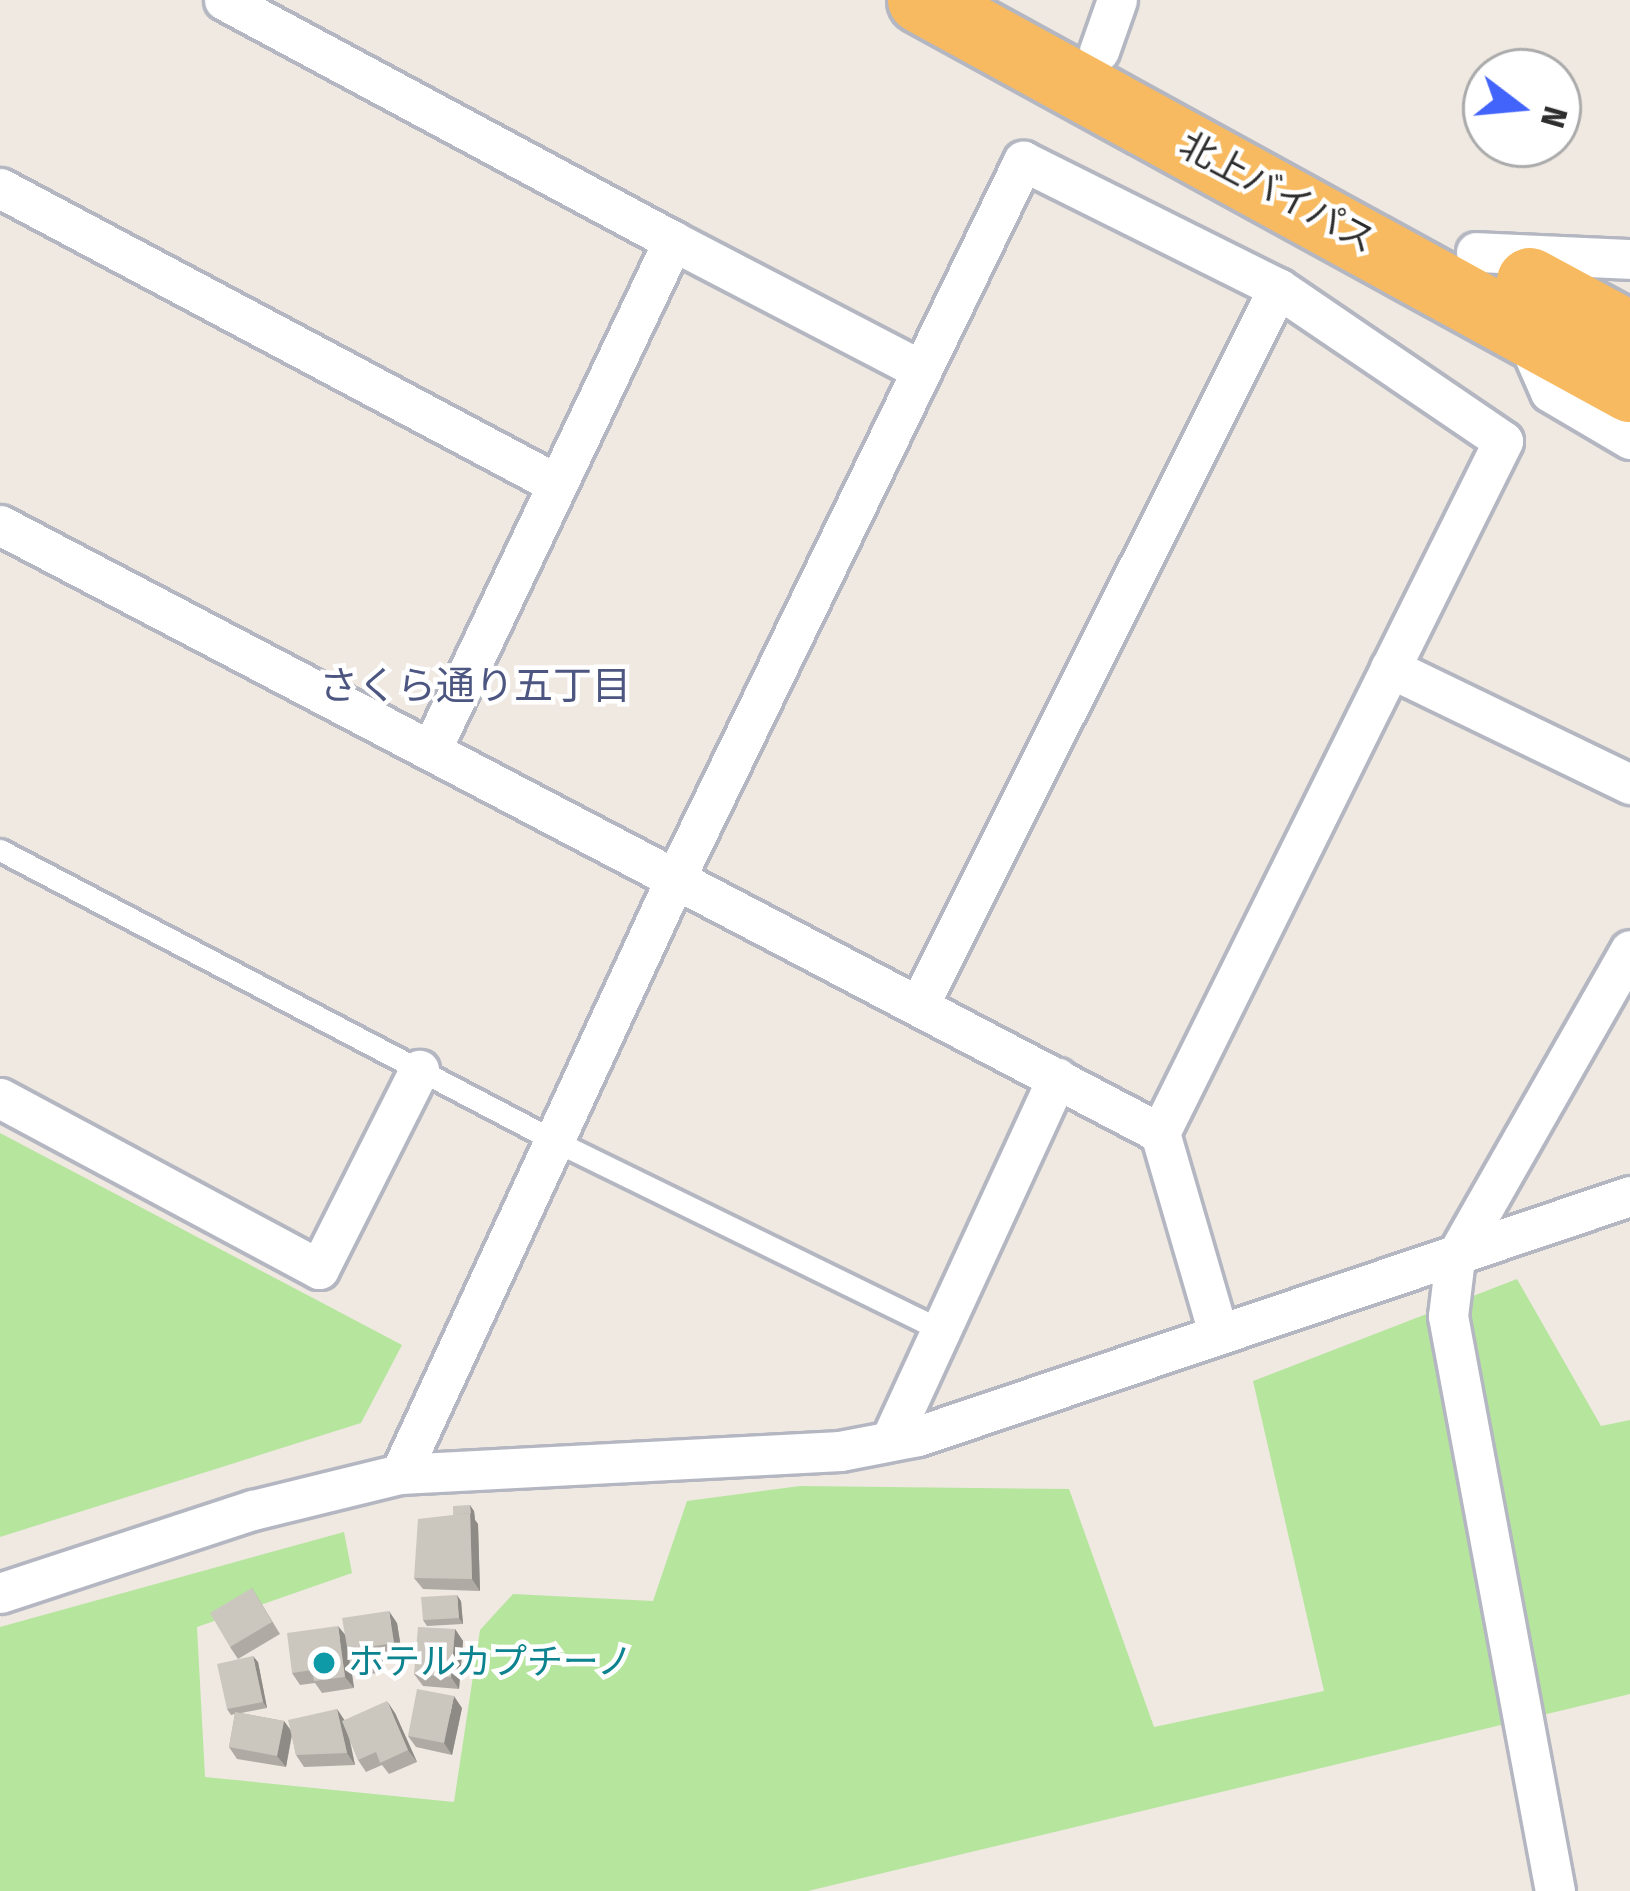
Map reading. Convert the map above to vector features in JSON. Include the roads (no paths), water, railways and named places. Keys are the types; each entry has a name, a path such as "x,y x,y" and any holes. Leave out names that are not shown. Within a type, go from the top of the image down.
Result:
{"highway":[{"name":"北上バイパス","path":"921,0 1630,389"},
{"name":"北上バイパス","path":"1003,0 1108,26 1476,253 1630,335"}],"street":[{"path":"224,0 921,370"},
{"path":"400,1474 676,877 1022,161 1278,288 1503,441 1160,1132 1218,1332"},
{"path":"0,188 557,484"},
{"path":"431,749 673,241"},
{"path":"1476,253 1630,259"},
{"path":"919,1005 1278,288"},
{"path":"1520,325 1550,392 1630,439"},
{"path":"0,525 1160,1132"},
{"path":"1390,668 1630,784"},
{"path":"1555,1891 1448,1316 1455,1258 1630,950"},
{"path":"0,1098 319,1269 419,1070"},
{"path":"890,1441 1057,1078"},
{"path":"0,1593 253,1510 400,1474 840,1451 890,1441 1455,1258 1630,1196"}],"lane":[{"path":"0,850 555,1141 941,1330"}],"place":[{"name":"ホテルカプチーノ","path":"324,1663"}],"district":[{"name":"さくら通り五丁目","path":"475,686"}]}
